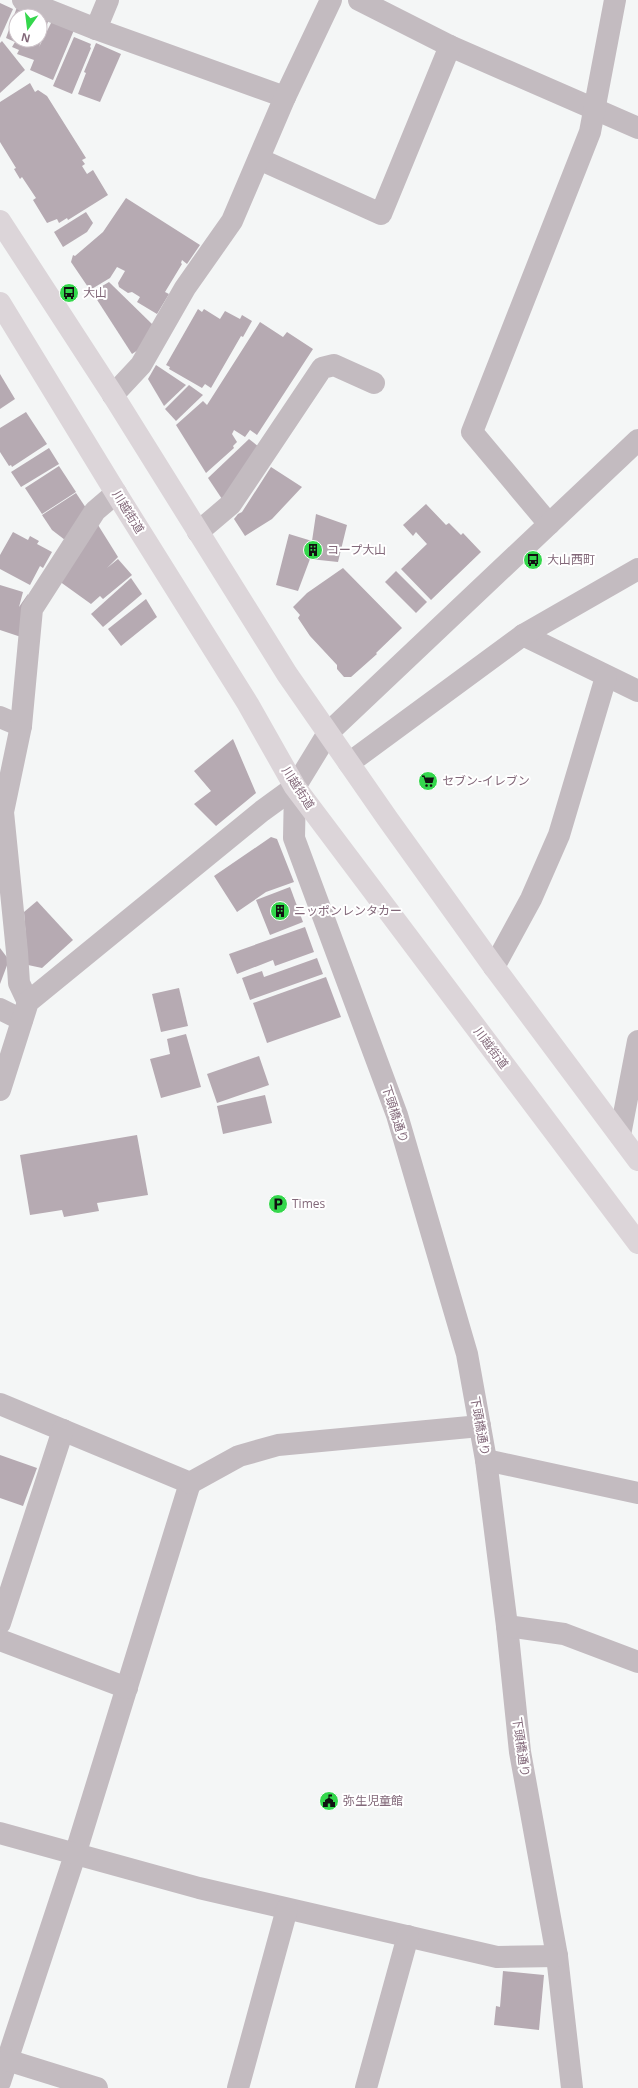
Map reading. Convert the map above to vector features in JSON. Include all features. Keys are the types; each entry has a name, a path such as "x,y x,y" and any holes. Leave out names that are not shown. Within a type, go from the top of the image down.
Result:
{"highway":[{"path":"0,221 113,395 287,674 494,967 638,1160"},
{"name":"川越街道","path":"0,303 116,493 248,704 295,787 638,1243"}],"street":[{"path":"23,0 96,30 285,97"},
{"path":"96,30 108,0"},
{"path":"113,395 141,365 185,288 232,221 285,97 331,0"},
{"path":"359,0 450,46 638,128"},
{"path":"549,524 472,432 590,132 615,0"},
{"path":"259,159 381,214 450,46"},
{"path":"198,532 231,504 322,368 334,365 374,383"},
{"path":"0,1009 25,1011 262,811 295,787 328,733 638,440"},
{"path":"0,1090 25,1011 9,947 3,812 21,726 32,609 95,511 116,493"},
{"path":"349,763 522,635 638,569"},
{"path":"522,635 606,677 638,691"},
{"path":"494,967 531,899 559,835 606,677"},
{"path":"0,717 21,726"},
{"name":"下頭橋通り","path":"295,787 294,838 397,1115 467,1354 486,1460 507,1626 520,1752 557,1956 572,2088"},
{"path":"620,1135 638,1042"},
{"path":"0,1404 190,1483"},
{"path":"0,2082 75,1855 190,1483 239,1456 278,1445 480,1426"},
{"path":"0,1623 63,1430"},
{"path":"486,1460 638,1493"},
{"path":"507,1626 564,1634 638,1662"},
{"path":"0,1640 127,1688"},
{"path":"0,1833 75,1855 287,1909 497,1957 557,1956"},
{"path":"238,2088 287,1909"},
{"path":"366,2088 408,1936"},
{"path":"7,2060 97,2088"}],"building":[{"path":"0,3 11,8 8,8 8,20 0,38"},
{"path":"52,21 74,30 53,80 30,70 34,60 17,54 19,50 14,48 48,48 48,29"},
{"path":"74,37 91,44 91,48 72,94 53,86"},
{"path":"2,41 25,70 0,93 0,43"},
{"path":"96,43 121,54 100,102 78,94 86,73 84,72"},
{"path":"30,83 35,92 38,90 47,96 86,158 82,160 85,164 82,166 87,174 93,170 108,195 68,220 67,218 59,223 57,219 47,223 33,200 36,198 22,177 20,179 14,169 16,168 0,142 0,102"},
{"path":"126,198 200,245 187,264 182,260 182,264 165,292 169,294 157,314 137,302 140,297 132,292 128,293 119,287 118,283 125,271 117,267 110,278 90,290 71,262 73,255 75,256 103,232"},
{"path":"86,212 93,223 87,232 63,247 54,232"},
{"path":"109,282 153,325 138,350 132,354 92,292"},
{"path":"198,309 202,312 204,309 220,319 225,311 240,319 242,315 252,321 243,337 241,336 211,388 205,384 202,388 169,369 170,367 166,365"},
{"path":"260,322 283,337 287,332 313,349 257,435 250,430 245,437 234,430 232,434 237,442 233,446 234,448 206,473 176,425 203,401 207,405"},
{"path":"156,365 186,385 164,406 148,379"},
{"path":"0,374 15,399 0,409"},
{"path":"189,385 203,395 176,421 165,409"},
{"path":"26,412 47,444 12,467 11,465 9,466 0,452 0,428"},
{"path":"249,439 259,447 222,499 208,478"},
{"path":"49,448 59,464 21,487 11,472"},
{"path":"59,466 76,492 42,514 25,488"},
{"path":"271,467 302,487 272,519 245,536 234,519 242,512"},
{"path":"76,493 86,508 65,540 52,530 42,515"},
{"path":"426,504 446,525 449,523 461,535 463,533 481,552 431,600 401,569 427,544 416,532 413,536 403,525"},
{"name":"コープ大山","path":"316,514 347,525 338,562 310,559 298,591 276,585 289,534 312,541"},
{"path":"98,525 118,557 107,568 118,559 132,575 103,599 100,596 91,604 59,581"},
{"path":"13,532 28,540 30,536 39,541 37,544 52,552 43,568 40,566 30,585 0,569 0,555"},
{"path":"343,568 402,628 376,653 377,654 351,677 344,677 337,669 337,665 310,636 298,618 300,615 293,607 307,593"},
{"path":"396,571 427,602 416,613 385,582"},
{"path":"131,578 142,594 103,627 91,614"},
{"path":"0,585 23,592 19,607 28,594 24,638 0,630"},
{"path":"146,599 157,617 121,646 108,629"},
{"path":"233,739 256,793 216,826 194,804 211,791 194,771"},
{"path":"271,837 277,839 294,882 266,892 237,912 214,876"},
{"name":"ニッポンレンタカー","path":"290,887 303,922 270,935 256,900"},
{"path":"37,901 73,940 42,968 28,965 24,912"},
{"path":"305,927 314,952 275,966 273,960 237,974 229,954"},
{"path":"0,948 9,960 0,984"},
{"path":"317,958 323,974 250,1000 242,978 262,971 264,977"},
{"path":"326,977 341,1017 267,1043 253,1003"},
{"path":"179,988 188,1026 161,1032 152,994"},
{"path":"186,1034 201,1087 161,1098 150,1059 170,1054 167,1039"},
{"path":"259,1056 269,1085 217,1103 207,1074"},
{"path":"265,1095 272,1123 223,1134 217,1106"},
{"path":"137,1135 148,1195 97,1203 99,1211 64,1217 62,1210 30,1215 20,1155"},
{"path":"0,1455 37,1468 23,1506 0,1498"},
{"path":"503,1971 544,1975 539,2030 494,2025 496,2006 500,2007"}],"place":[{"name":"大山","path":"69,293"},
{"name":"コープ大山","path":"313,550"},
{"name":"大山西町","path":"533,560"},
{"name":"セブン-イレブン","path":"428,781"},
{"name":"ニッポンレンタカー","path":"280,911"},
{"name":"Times","path":"278,1204"},
{"name":"弥生児童館","path":"329,1801"}]}
